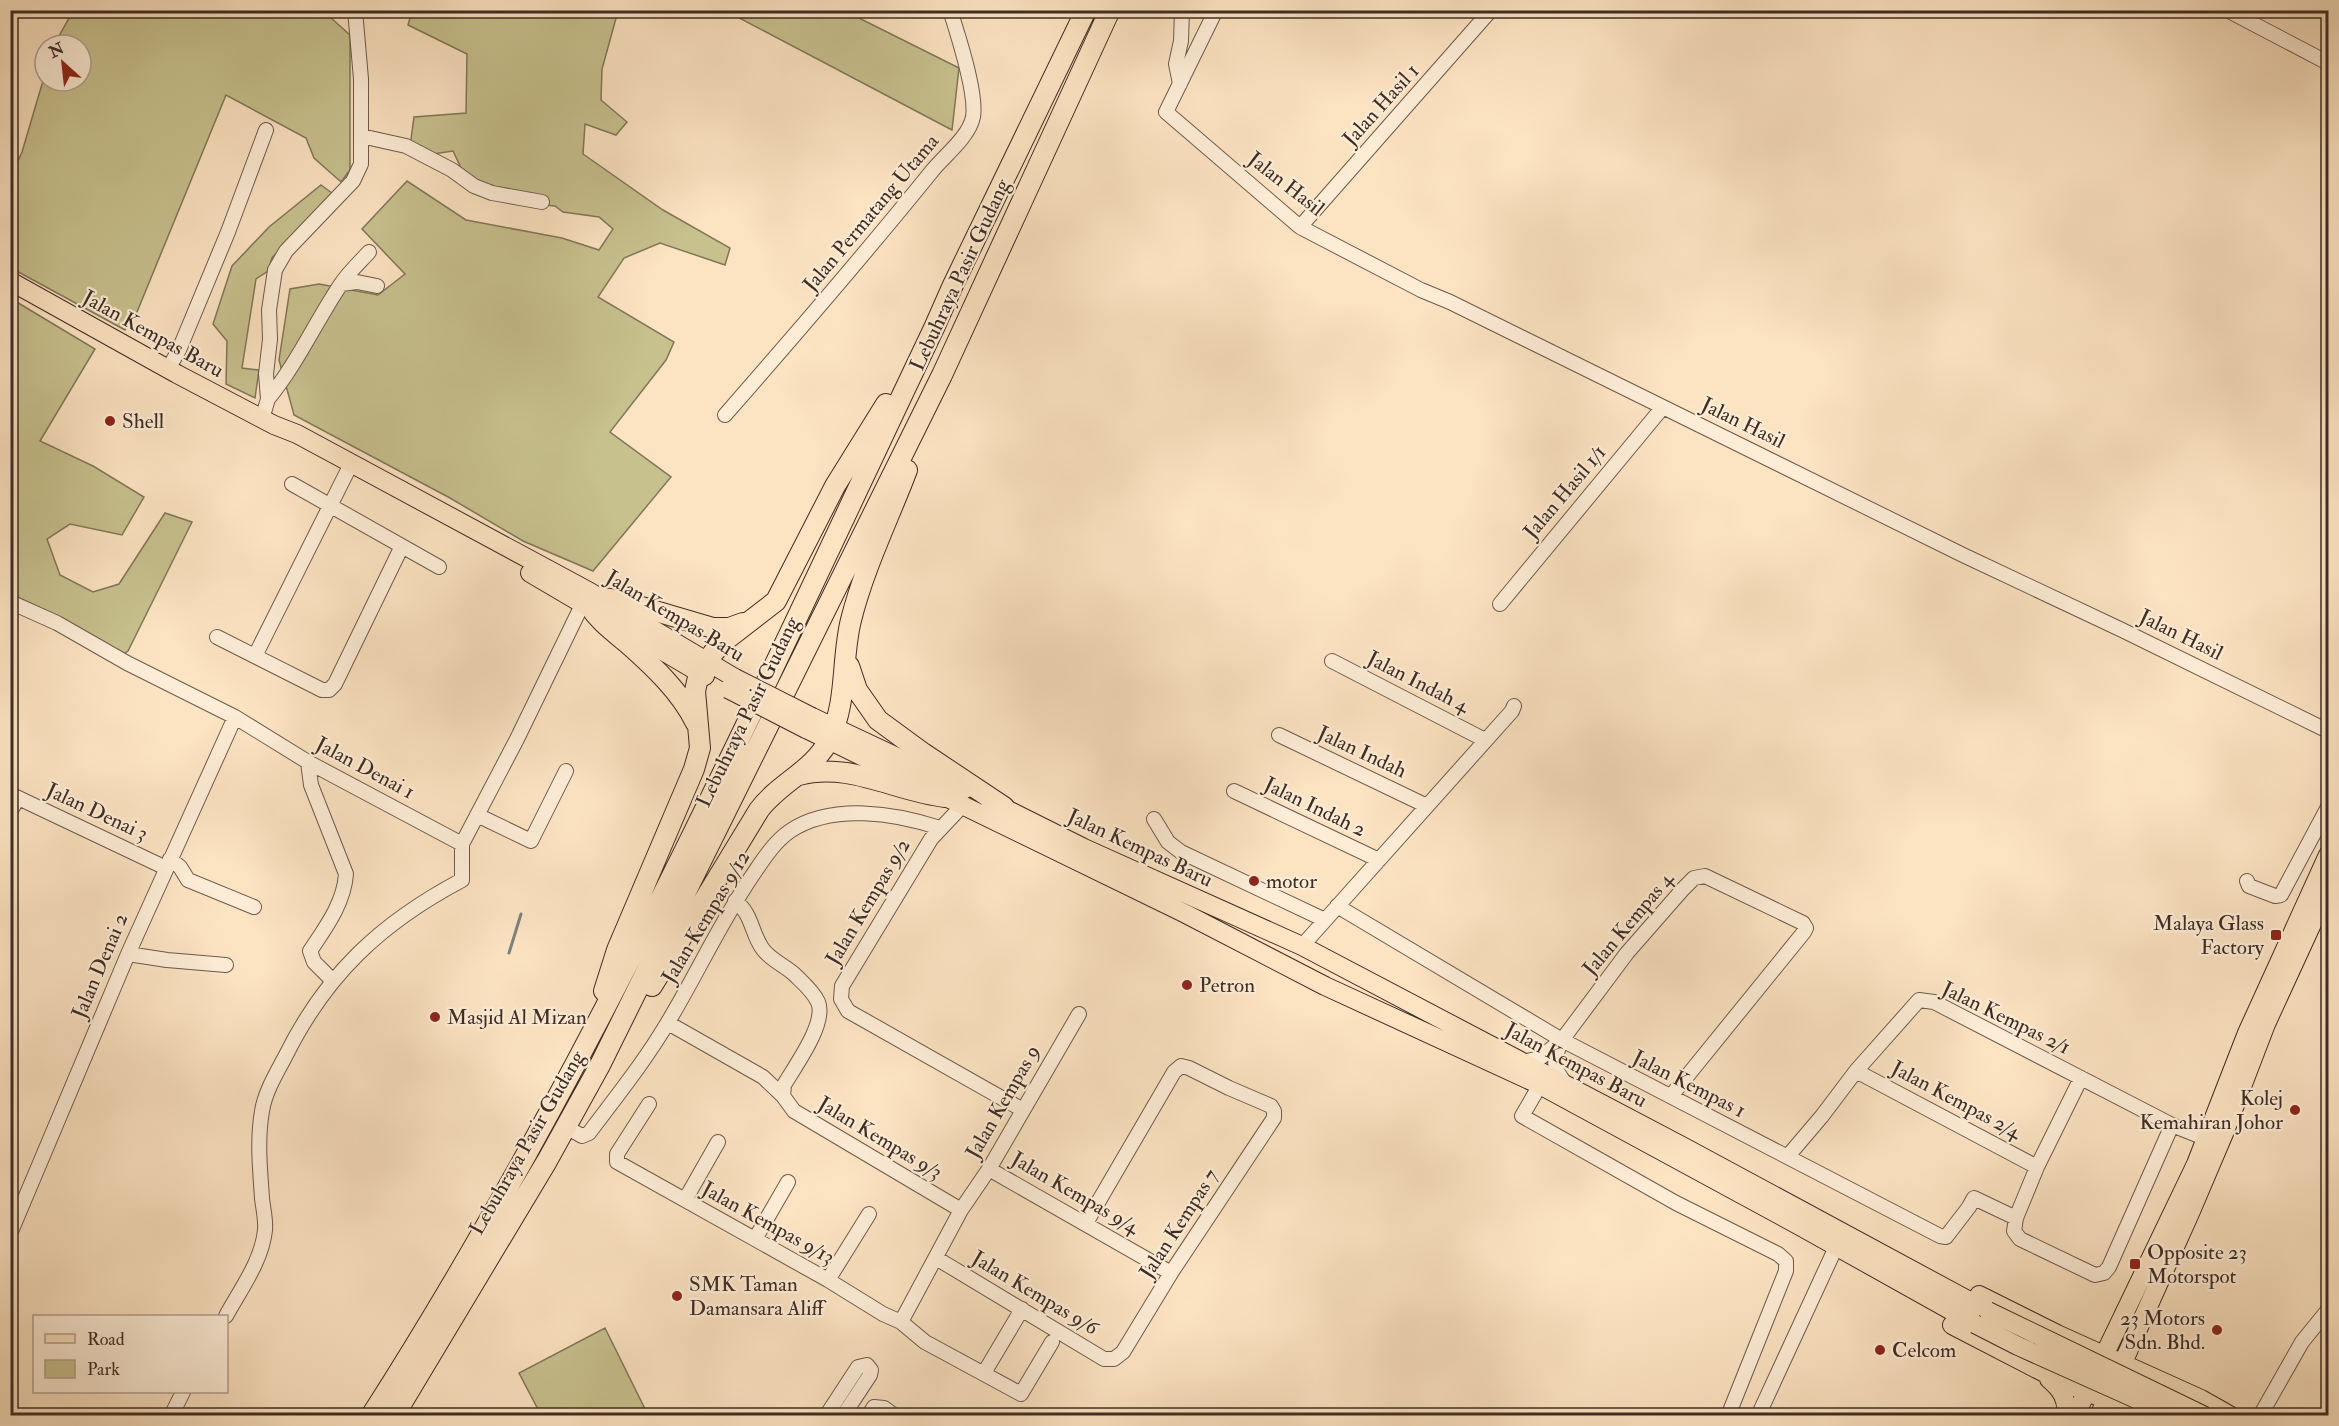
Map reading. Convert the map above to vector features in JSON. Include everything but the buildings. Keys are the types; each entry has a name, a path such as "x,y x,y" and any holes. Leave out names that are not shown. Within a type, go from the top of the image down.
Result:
{"highway":[{"name":"Lebuhraya Pasir Gudang","path":"371,1416 428,1328 584,1050 659,903 739,739 978,231 1086,10"},
{"name":"Lebuhraya Pasir Gudang","path":"394,1416 566,1127 599,1066 942,375 1110,10"},
{"path":"584,1050 617,950 693,769 700,747 695,691 703,668 712,653 738,628 756,618 776,601 835,486 934,328"},
{"path":"599,1066 674,951 759,810 767,799 814,762 831,734 843,697 845,652 851,620 868,567 942,375"},
{"path":"699,731 688,708 659,672 599,620 591,603 618,600 713,628 729,628 756,618"},
{"path":"845,652 857,690 878,720 1004,807"},
{"path":"798,776 815,771 842,772 954,801"}],"main road":[{"name":"Jalan Kempas Baru","path":"10,281 168,369 268,422 297,434 703,668 954,801 1442,1042 1539,1085 1844,1242 1856,1257 1982,1318"},
{"name":"Jalan Kempas Baru","path":"268,422 293,440 591,603"},
{"name":"Jalan Kempas Baru","path":"831,734 1004,807 1084,848 1302,946 1524,1062 1982,1318"},
{"path":"2075,1416 2207,1139 2247,1033 2328,855"},
{"path":"2102,1407 2225,1131 2266,1024 2328,890"},
{"path":"1302,946 1303,958 1311,970 1352,992 1369,1006"},
{"path":"1844,1242 1940,1274 2057,1334 2201,1398 2231,1416"},
{"path":"2152,1376 2140,1356 2142,1336 2164,1285 2173,1251"},
{"path":"1856,1257 1866,1271 1879,1282 1912,1303 2060,1381 2087,1392 2102,1407 2140,1413"},
{"path":"2057,1334 2096,1337 2105,1335 2117,1322 2140,1280"},
{"path":"1982,1318 2018,1346 2174,1416"},
{"path":"1982,1318 2205,1416"},
{"path":"2060,1381 2076,1376 2086,1365 2088,1358 2082,1345"},
{"path":"2036,1368 2052,1380 2063,1393 2066,1400 2066,1416"},
{"path":"2140,1413 2132,1395 2136,1384 2152,1376"}],"street":[{"path":"268,422 266,375 270,339 269,310 275,270 286,251 355,178 361,161 361,79 355,10"},
{"name":"Jalan Permatang Utama","path":"725,415 864,255 936,166 961,140 970,124 973,117 970,81 950,10"},
{"path":"1180,84 1176,64 1181,41 1182,10"},
{"path":"1180,84 1216,10"},
{"name":"Jalan Hasil 1","path":"1300,227 1491,10"},
{"path":"2227,10 2326,57"},
{"name":"Jalan Hasil","path":"1180,84 1166,112 1300,227 1420,290 1450,302 1962,555 2328,731"},
{"path":"168,369 179,350 228,232 266,130"},
{"path":"361,136 406,146 452,170 474,186 492,193 542,202"},
{"path":"268,399 284,379 340,284 369,252"},
{"path":"340,284 357,282 377,286"},
{"name":"Jalan Hasil 1/1","path":"1500,604 1663,407"},
{"path":"255,656 348,470"},
{"path":"292,484 439,567"},
{"path":"217,637 322,690 329,690 335,684 371,614 402,546"},
{"name":"Jalan Denai 1","path":"10,602 57,623 147,674 235,717 308,762 462,844"},
{"path":"227,1315 256,1260 265,1229 259,1138 264,1102 298,1031 349,961 384,929 431,896 462,880 462,844 591,603"},
{"name":"Jalan Indah 4","path":"1332,661 1485,740"},
{"path":"1302,946 1512,711 1514,706"},
{"name":"Jalan Denai 2","path":"10,1234 128,954 235,717"},
{"name":"Jalan Indah","path":"1279,735 1427,806"},
{"path":"308,762 312,785 346,874 345,885 338,904 310,951 314,962 333,981"},
{"path":"477,815 531,841 566,771"},
{"name":"Jalan Indah 2","path":"1234,791 1378,860"},
{"path":"10,812 14,796"},
{"name":"Jalan Denai 3","path":"14,796 168,864"},
{"name":"Jalan Kempas 9/2","path":"954,801 940,828 924,850 842,986 841,999 848,1011 1023,1110"},
{"path":"2247,881 2249,886 2274,896 2281,895 2328,807"},
{"name":"Jalan Kempas 9/12","path":"566,1127 582,1136 589,1133 668,1023 735,901 764,858 790,832 807,823 835,814 862,813 922,822 940,828"},
{"path":"1154,819 1168,842 1181,852 1323,923"},
{"path":"168,864 180,867 188,880 254,907"},
{"name":"Jalan Kempas 4","path":"1562,1040 1627,953 1694,878 1704,876 1803,923 1806,928 1804,932 1671,1096"},
{"path":"735,901 744,907 762,948 807,986 819,1004 818,1026 784,1085 783,1096"},
{"name":"Jalan Kempas 1","path":"1337,906 1562,1040 1940,1236 1946,1237 1952,1232 1974,1198 2016,1218"},
{"path":"1323,923 1319,944 1326,959"},
{"path":"128,954 226,965"},
{"name":"Jalan Kempas 2/1","path":"1788,1156 1856,1071 1919,1000 1935,1002 2172,1125 2207,1139"},
{"name":"Jalan Kempas 9","path":"901,1322 961,1210 989,1169 1079,1014"},
{"name":"Jalan Kempas 9/3","path":"668,1023 763,1077 783,1096 794,1111 961,1210"},
{"path":"1524,1062 1540,1058 1562,1040"},
{"path":"1562,1040 1554,1064 1556,1072 1567,1086"},
{"name":"Jalan Kempas 7","path":"1086,1223 1174,1072 1181,1066 1271,1106 1274,1118 1171,1273 1123,1352 1114,1359"},
{"name":"Jalan Kempas 2/4","path":"1856,1071 2037,1167"},
{"path":"2081,1078 2037,1167 2016,1218 2014,1231 2020,1239 2095,1275 2104,1273 2109,1267 2172,1125"},
{"path":"1539,1085 1522,1116 1676,1203 1752,1240 1786,1261 1786,1270 1728,1416"},
{"name":"Jalan Kempas 9/13","path":"649,1104 616,1158 617,1162 828,1280 883,1314 901,1322 925,1341 1021,1394 1052,1342"},
{"path":"2207,1139 2225,1131"},
{"path":"685,1200 718,1142"},
{"name":"Jalan Kempas 9/4","path":"989,1169 1171,1273"},
{"path":"755,1239 789,1182"},
{"path":"828,1280 869,1214"},
{"path":"1758,1416 1844,1242"},
{"name":"Jalan Kempas 9/6","path":"936,1258 1104,1359 1114,1359"},
{"path":"984,1373 1022,1310"},
{"path":"2260,1416 2302,1342 2328,1310"},
{"path":"826,1416 858,1367 867,1365 871,1370 870,1375 843,1416"},
{"path":"171,1416 182,1393"},
{"path":"871,1411 884,1408 895,1416"}],"green space":[{"path":"73,11 330,11 330,17 350,35 350,170 341,182 314,158 306,138 226,95 137,312 125,330 11,268 11,176 22,152 39,93 93,93 93,33 61,33"},
{"path":"412,11 618,11 602,69 601,100 627,122 616,135 585,124 583,154 663,210 730,248 725,265 660,243 624,258 598,297 674,342 666,360 610,432 671,477 593,571 523,541 450,498 294,415 279,360 290,289 319,284 378,295 405,274 362,229 407,181 466,220 562,238 599,250 613,229 599,217 563,212 555,206 532,204 461,180 461,168 453,151 413,157 411,139 414,117 466,113 467,54 408,25"},
{"path":"726,11 845,11 959,68 952,130"},
{"path":"321,185 332,193 272,258 268,271 256,279 242,368 259,370 255,398 226,384 227,341 213,324 232,266 269,227"},
{"path":"10,298 95,349 40,441 93,466 144,497 122,535 70,524 47,539 60,575 93,592 119,584 165,513 192,522 128,651 122,655 62,618 11,594"},
{"path":"605,1328 648,1415 541,1415 519,1373"}],"waterway":[{"path":"509,953 521,914"}],"place":[{"name":"Shell","path":"110,421"},
{"name":"motor","path":"1254,881"},
{"name":"Malaya Glass Factory","path":"2276,935"},
{"name":"Petron","path":"1187,985"},
{"name":"Masjid Al Mizan","path":"435,1017"},
{"name":"Kolej Kemahiran Johor","path":"2295,1110"},
{"name":"Opposite 23 Motorspot","path":"2135,1264"},
{"name":"SMK Taman Damansara Aliff","path":"677,1296"},
{"name":"23 Motors Sdn. Bhd.","path":"2217,1330"},
{"name":"Celcom","path":"1880,1350"}]}
